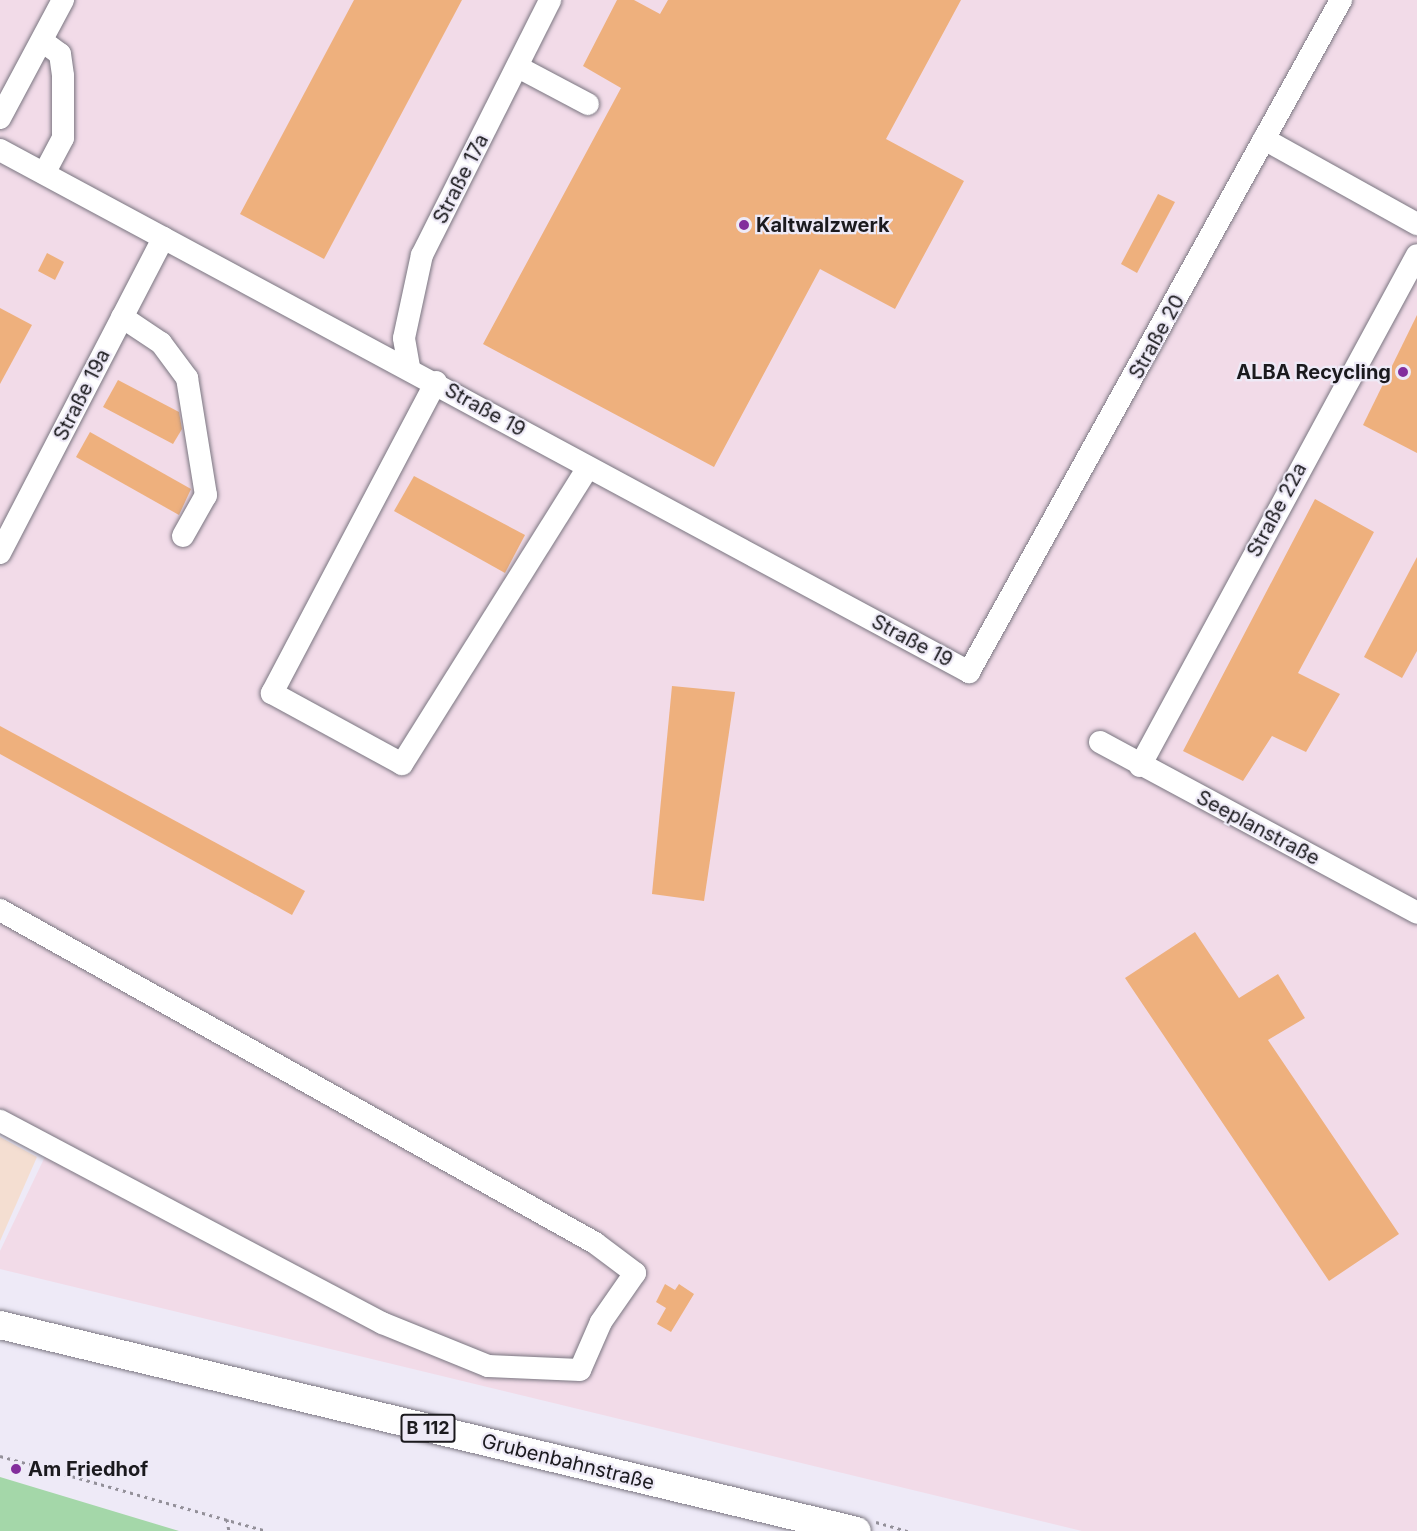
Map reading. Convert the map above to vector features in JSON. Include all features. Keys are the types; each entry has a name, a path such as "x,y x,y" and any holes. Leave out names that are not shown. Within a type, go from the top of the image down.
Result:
{"main road":[{"name":"Grubenbahnstraße","path":"0,1325 857,1531"}],"street":[{"path":"0,118 63,0"},
{"name":"Straße 17a","path":"409,368 404,338 422,255 550,0"},
{"name":"Straße 20","path":"969,672 1341,0"},
{"path":"42,41 60,54 63,76 63,138 44,173"},
{"path":"518,67 588,105"},
{"path":"1264,140 1417,224"},
{"name":"Straße 19","path":"0,150 435,382 969,672"},
{"name":"Straße 19a","path":"0,553 163,238"},
{"name":"Straße 22a","path":"1140,765 1417,255"},
{"path":"122,317 160,343 187,378 206,495 183,536"},
{"path":"435,382 272,693 402,764 588,467"},
{"name":"Seeplanstraße","path":"1100,742 1417,913"},
{"path":"0,910 595,1243 635,1273 602,1322 580,1370 488,1366 382,1323 0,1121"}],"path":[{"path":"0,1456 267,1531"},
{"path":"227,1519 229,1531"}],"shaded area":[{"path":"0,0 1417,0 1417,1531 1082,1531 0,1269 0,1251 51,1144 0,1115"},
{"path":"0,1137 37,1157 0,1241"}],"green space":[{"path":"0,1477 179,1531 0,1531"}],"building":[{"path":"354,0 462,0 324,259 240,214"},
{"name":"Kaltwalzwerk","path":"617,0 634,0 660,14 668,0 961,0 886,139 964,181 895,309 820,269 714,467 483,344 621,88 583,66"},
{"path":"1158,194 1175,202 1137,273 1121,264"},
{"path":"47,253 64,262 55,280 38,271"},
{"path":"0,308 32,325 0,384"},
{"name":"ALBA Recycling","path":"1417,315 1417,453 1363,425"},
{"path":"118,380 179,412 182,429 173,444 103,407"},
{"path":"90,432 191,489 179,515 76,457"},
{"path":"414,476 525,535 505,573 394,511"},
{"path":"1315,499 1374,532 1298,673 1340,694 1306,752 1272,736 1243,781 1183,751"},
{"path":"1417,557 1417,651 1402,678 1364,657"},
{"path":"672,686 735,692 704,901 652,894"},
{"path":"0,726 305,891 292,915 0,754"},
{"path":"1195,932 1239,998 1278,974 1305,1018 1268,1040 1399,1234 1329,1281 1125,978"},
{"path":"665,1284 675,1290 679,1284 694,1294 671,1332 657,1324 666,1308 656,1302"}],"place":[{"name":"Kaltwalzwerk","path":"744,225"},
{"name":"ALBA Recycling","path":"1403,372"},
{"name":"Am Friedhof","path":"16,1469"}]}
